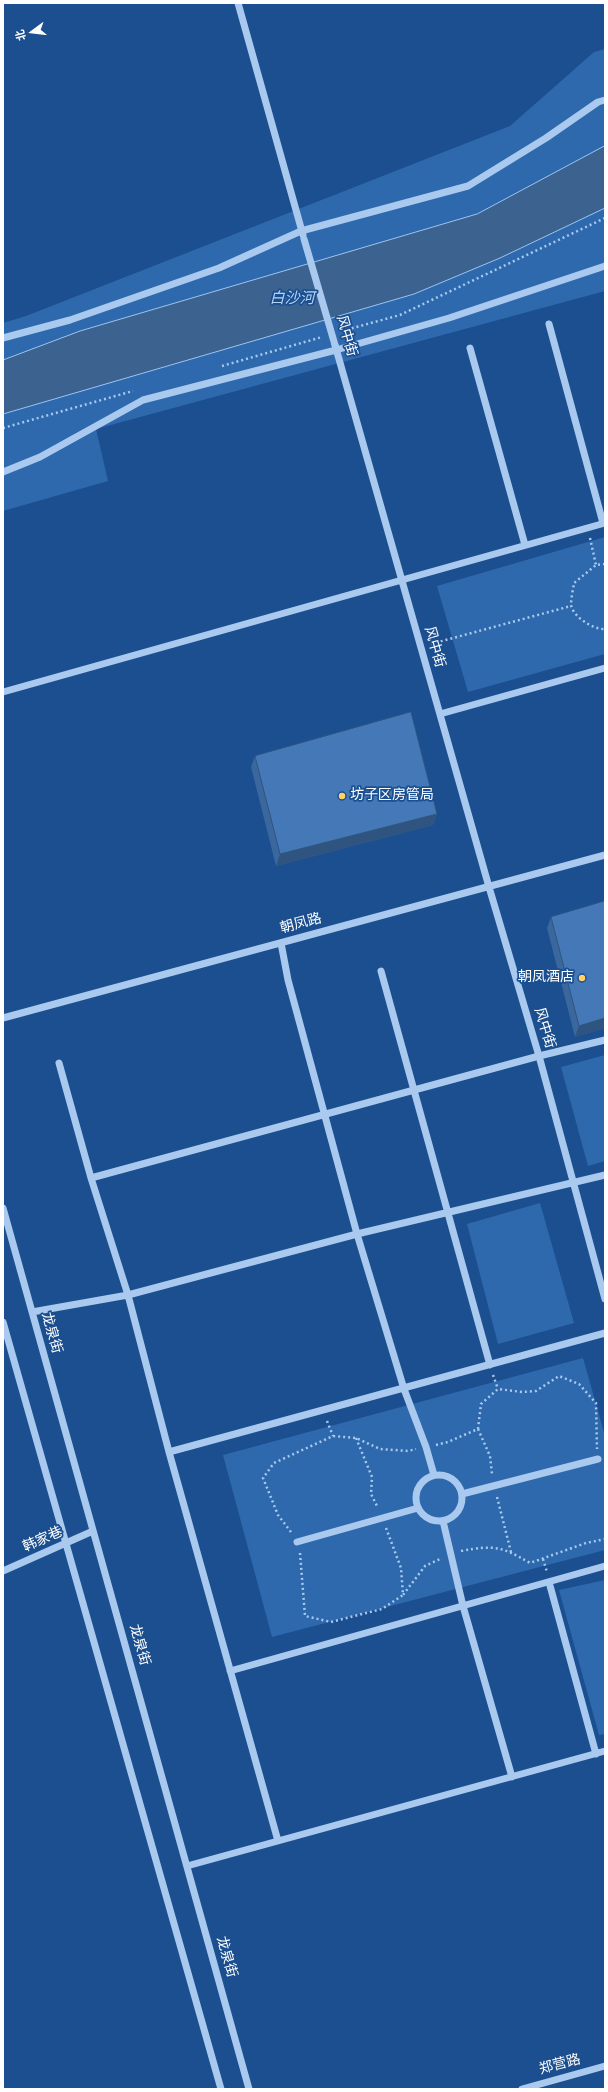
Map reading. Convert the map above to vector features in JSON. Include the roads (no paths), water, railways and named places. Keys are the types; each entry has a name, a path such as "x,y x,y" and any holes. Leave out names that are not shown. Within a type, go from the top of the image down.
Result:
{"street":[{"name":"风中街","path":"238,3 301,231 336,347 489,887 539,1056 572,1183 605,1299"},
{"path":"3,338 70,320 218,268 301,231 468,186 546,138 598,102 605,100"},
{"path":"3,472 40,457 143,400 336,347 449,318 605,266"},
{"path":"3,692 604,523 549,324"},
{"path":"470,348 526,545"},
{"path":"440,714 605,668"},
{"name":"朝凤路","path":"3,1018 605,855"},
{"path":"281,943 288,980 357,1234 404,1389 426,1447 434,1475"},
{"path":"381,971 490,1365"},
{"path":"91,1178 539,1056 605,1040"},
{"path":"59,1064 91,1178 128,1295 169,1452 278,1841"},
{"path":"32,1312 128,1295 357,1234 605,1174"},
{"name":"龙泉街","path":"3,1208 249,2089"},
{"path":"3,1322 221,2089"},
{"path":"169,1452 605,1333"},
{"path":"462,1494 598,1458"},
{"path":"434,1475 448,1477 454,1481 462,1494 460,1508 450,1519 443,1521 428,1519 418,1508 416,1502 418,1488 422,1482 434,1475"},
{"path":"297,1542 418,1508"},
{"path":"443,1521 463,1606 512,1777"},
{"name":"韩家巷","path":"3,1572 93,1531"},
{"path":"230,1671 605,1566"},
{"path":"549,1582 596,1754"},
{"path":"187,1866 605,1751"},
{"name":"郑营路","path":"522,2089 605,2066"}],"water":[{"name":"白沙河","path":"605,146 605,208 500,258 414,294 3,414 3,360 80,331 477,214"}],"place":[{"name":"坊子区房管局","path":"342,796"},
{"name":"朝凤酒店","path":"582,978"}]}
